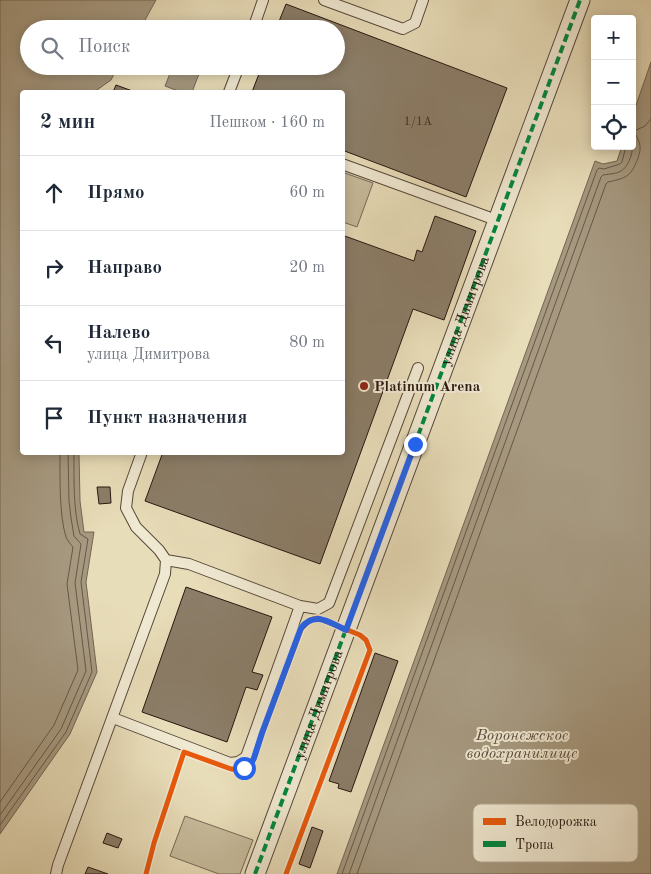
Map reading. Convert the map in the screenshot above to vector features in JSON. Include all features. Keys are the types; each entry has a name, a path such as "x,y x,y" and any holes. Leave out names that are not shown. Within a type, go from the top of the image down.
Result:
{"street":[{"name":"улица Димитрова","path":"256,874 580,0"}],"lane":[{"path":"256,20 263,0"},
{"path":"324,0 403,29 415,23 423,0"},
{"path":"230,90 236,75"},
{"path":"345,165 488,217"},
{"path":"166,560 189,564 300,606 318,609 329,604 418,368"},
{"path":"56,874 165,574 166,560 159,550 136,527 126,508 128,491 141,455"},
{"path":"113,718 230,762 238,762 246,757 300,606"}],"shaded area":[{"path":"345,173 373,183 357,227 345,223"},
{"path":"185,816 253,840 240,874 219,874 170,856"}],"water":[{"path":"0,0 156,0 145,20 20,20 20,75 114,75 111,80 97,90 20,90 20,455 79,455 80,501 84,532 94,532 86,582 97,672 70,734 0,834"},
{"name":"Воронежское водохранилище","path":"651,62 651,874 337,874 595,161 603,164 617,161 621,150 636,150 636,105"},
{"path":"169,75 199,75 193,90 176,90 165,86"}],"building":[{"path":"286,4 328,20 280,20"},
{"path":"345,26 507,88 466,197 345,151 345,90 253,90 259,75 345,75"},
{"path":"116,85 130,90 114,90"},
{"name":"Platinum Arena","path":"435,216 476,231 444,320 413,309 320,564 145,501 162,455 345,455 345,236 414,261 417,250 422,252"},
{"path":"97,487 110,487 111,503 99,504"},
{"path":"186,587 272,617 252,672 263,675 257,690 246,687 227,742 142,712"},
{"path":"375,653 398,661 351,792 338,788 339,784 329,781"},
{"path":"312,827 323,831 310,868 299,864"},
{"path":"107,833 122,839 118,848 103,843"},
{"path":"88,867 108,874 85,874"}],"marked path":[{"path":"255,874 580,0"}],"cycle path":[{"path":"146,874 154,843 184,752 231,769 240,770 248,766 254,758 301,629 310,620 318,618 360,635 366,640 370,650 286,874"}],"place":[{"name":"Platinum Arena","path":"364,386"}],"route":[{"path":"244,768 254,758 301,628 310,620 318,618 346,630 415,444"}]}
